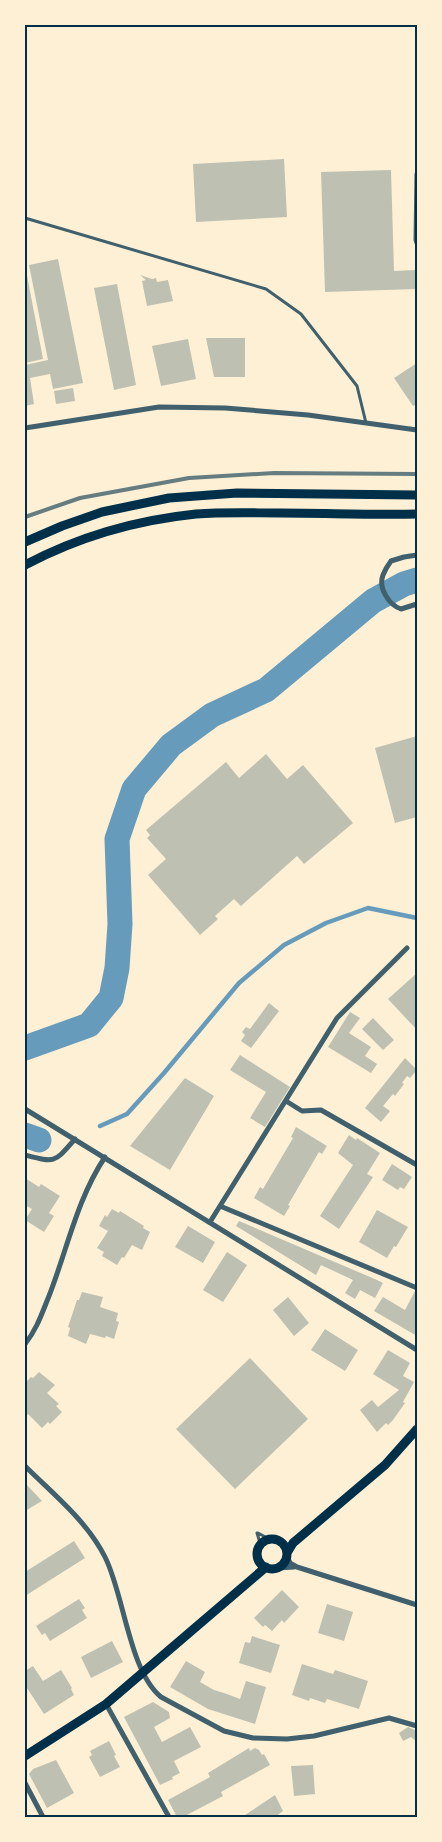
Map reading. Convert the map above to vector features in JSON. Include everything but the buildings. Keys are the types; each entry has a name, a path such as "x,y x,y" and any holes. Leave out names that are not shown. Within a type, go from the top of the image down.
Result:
{"main road":[{"path":"25,542 102,512 170,498 208,494 417,495"},
{"path":"25,565 52,551 80,540 158,520 196,514 230,512 417,514"},
{"path":"259,1559 266,1567 278,1568 284,1563 293,1543 380,1469 416,1434"},
{"path":"256,1576 259,1548 264,1542 271,1540 287,1544 293,1543"},
{"path":"282,1543 287,1554"},
{"path":"25,1756 106,1704 266,1567"}],"street":[{"path":"25,428 159,407 225,408 308,416 417,430"},
{"path":"417,555 391,561 382,577 382,586 391,604 400,609 417,604"},
{"path":"210,1222 337,1018 407,948"},
{"path":"286,1101 302,1110 321,1110 417,1165"},
{"path":"25,1109 417,1350"},
{"path":"25,1154 49,1161 58,1159 75,1139"},
{"path":"25,1344 38,1325 88,1184 104,1157"},
{"path":"220,1206 417,1288"},
{"path":"25,1466 74,1515 102,1551 110,1568 142,1674 155,1692 170,1703 224,1731 253,1738 287,1739 314,1736 389,1718 417,1726"},
{"path":"287,1554 290,1563 297,1567 417,1605"},
{"path":"278,1568 297,1567"},
{"path":"106,1704 169,1817"},
{"path":"25,1783 43,1817"}],"lane":[{"path":"416,174 414,240 417,246"},
{"path":"25,218 266,289 301,314 357,386 366,424"}],"waterway":[{"path":"25,1048 89,1025 111,998 117,968 120,924 117,839 134,789 171,745 212,715 266,690 373,601 404,584 417,580"},
{"path":"100,1126 127,1114 239,983 284,945 326,923 368,908 417,918"},
{"path":"25,1135 39,1140"}],"railway":[{"path":"25,517 80,498 189,478 274,473 417,474"}]}
